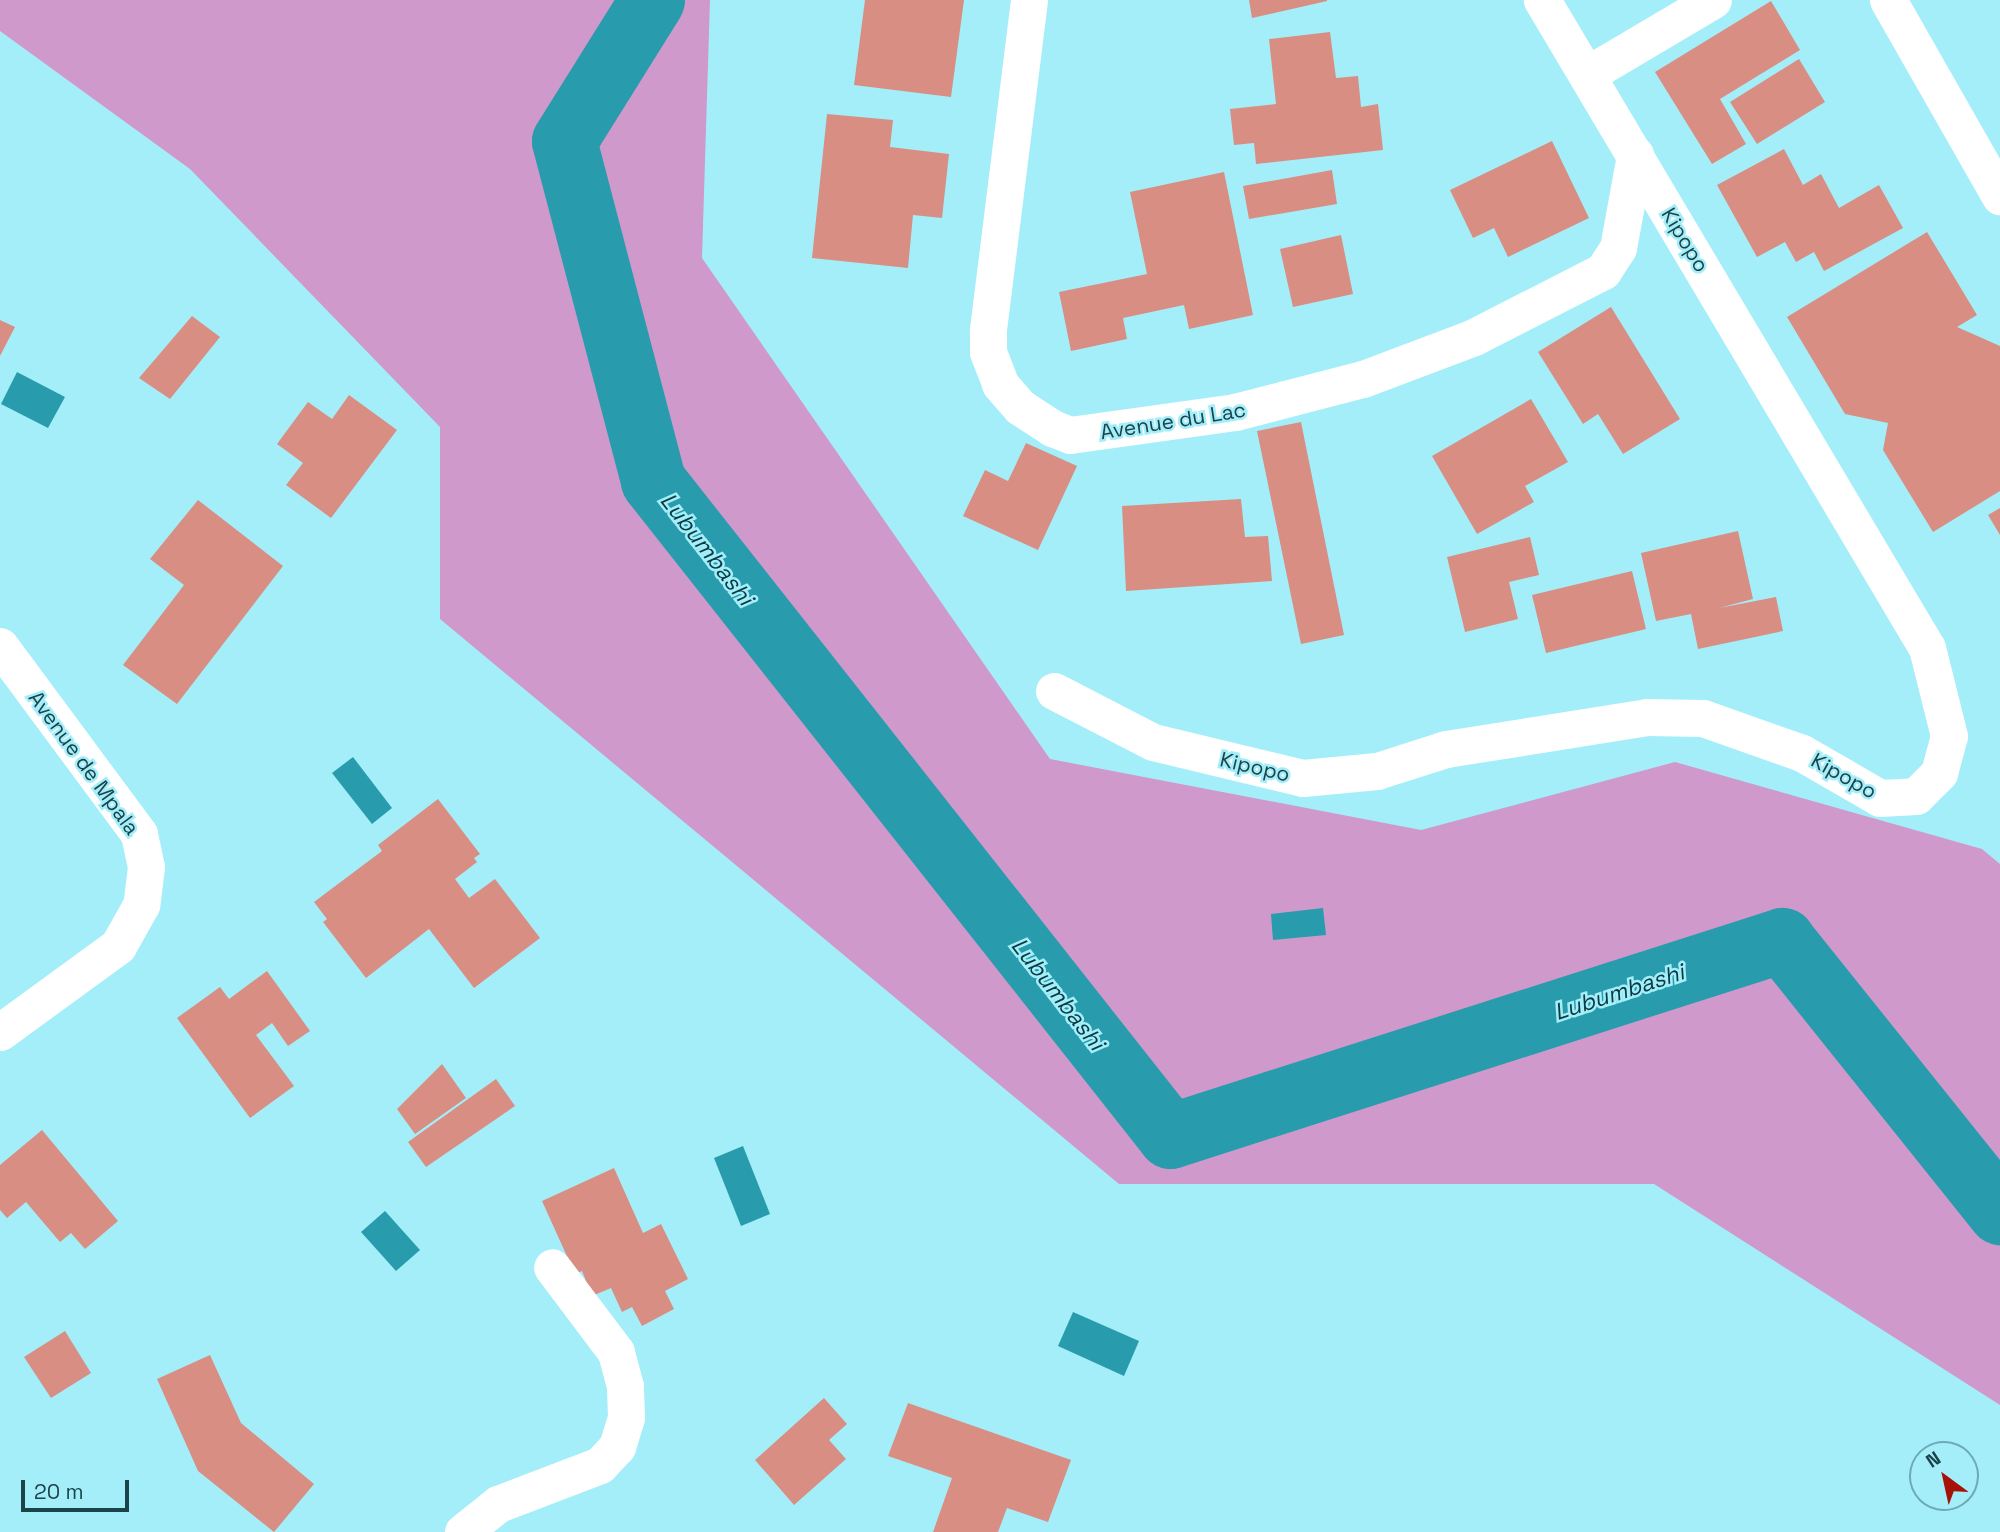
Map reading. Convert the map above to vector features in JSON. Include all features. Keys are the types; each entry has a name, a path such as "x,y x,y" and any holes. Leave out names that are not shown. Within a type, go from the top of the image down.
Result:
{"street":[{"name":"Avenue du Lac","path":"1029,0 988,330 988,352 1000,384 1020,407 1052,428 1070,435 1235,412 1363,379 1474,337 1603,271 1618,248 1635,155"},
{"name":"Kipopo","path":"1054,691 1153,743 1303,778 1377,771 1446,749 1647,717 1703,718 1802,753 1880,798 1916,796 1939,773 1949,736 1927,648 1542,0"},
{"path":"1588,74 1713,0"},
{"path":"1888,0 2000,196"},
{"name":"Avenue de Mpala","path":"0,646 139,834 146,867 142,905 118,946 0,1032"},
{"path":"463,1532 498,1504 540,1485 576,1476 600,1465 617,1447 626,1417 625,1387 616,1352 552,1267"}],"shaded area":[{"path":"0,0 710,0 702,258 1050,759 1421,830 1675,762 1982,849 2000,864 2000,1405 1654,1184 1119,1184 440,619 440,427 190,169 0,31"}],"water":[{"path":"17,372 65,397 48,428 1,404"},
{"path":"353,757 392,808 372,824 332,773"},
{"path":"1323,908 1326,935 1273,940 1271,914"},
{"path":"743,1146 770,1214 741,1226 714,1158"},
{"path":"385,1211 420,1250 396,1271 361,1232"},
{"path":"1073,1312 1139,1341 1124,1376 1058,1346"}],"building":[{"path":"865,0 964,0 951,97 854,85"},
{"path":"1249,0 1327,0 1327,1 1252,18"},
{"path":"1771,1 1800,50 1720,99 1746,144 1712,164 1655,72"},
{"path":"1330,32 1336,78 1358,76 1361,107 1378,104 1383,150 1256,164 1254,143 1234,145 1230,109 1276,104 1269,39"},
{"path":"1799,59 1825,102 1757,144 1730,102"},
{"path":"827,114 893,120 890,147 949,154 942,218 913,215 908,268 812,258"},
{"path":"1552,141 1589,218 1508,257 1494,228 1473,238 1450,190"},
{"path":"1784,149 1803,185 1821,174 1839,208 1879,185 1903,228 1824,271 1814,252 1796,262 1785,242 1757,257 1717,185"},
{"path":"1332,170 1337,204 1249,219 1243,186"},
{"path":"1224,172 1253,315 1189,329 1184,305 1123,318 1127,339 1071,351 1059,292 1147,274 1130,192"},
{"path":"1927,232 1977,315 1957,327 2000,346 2000,491 1933,532 1883,450 1888,423 1845,414 1787,317"},
{"path":"1341,235 1353,294 1293,307 1280,249"},
{"path":"1611,307 1680,419 1623,454 1598,414 1583,424 1538,352"},
{"path":"192,316 220,337 170,399 139,378"},
{"path":"0,320 15,327 0,356"},
{"path":"349,395 397,430 331,518 286,485 303,463 277,444 308,402 332,419"},
{"path":"1531,399 1568,462 1525,486 1534,502 1477,534 1432,456"},
{"path":"1301,422 1344,635 1301,644 1257,431"},
{"path":"1026,443 1077,466 1038,550 963,516 985,470 1008,481"},
{"path":"1241,499 1245,537 1268,536 1272,581 1126,591 1122,506"},
{"path":"198,500 283,566 177,704 123,665 184,585 150,559"},
{"path":"2000,508 2000,535 1988,515"},
{"path":"1738,531 1753,599 1719,608 1776,597 1783,631 1698,649 1691,614 1656,621 1641,553"},
{"path":"1530,537 1539,575 1509,582 1518,619 1465,632 1447,557"},
{"path":"1632,571 1646,629 1546,653 1532,595"},
{"path":"438,799 480,854 474,858 477,862 455,879 469,898 495,879 540,938 474,988 429,929 366,978 323,922 327,919 314,902 382,851 378,845"},
{"path":"267,971 310,1031 288,1046 272,1023 256,1035 294,1086 250,1118 177,1018 220,987 229,999"},
{"path":"442,1064 466,1098 415,1134 397,1109"},
{"path":"496,1079 515,1106 426,1167 408,1142"},
{"path":"42,1130 118,1221 85,1249 71,1233 60,1242 26,1202 7,1218 0,1210 0,1165"},
{"path":"614,1168 643,1233 661,1224 688,1279 665,1291 674,1309 642,1326 632,1307 622,1312 611,1288 592,1296 582,1271 575,1274 542,1201"},
{"path":"65,1331 91,1373 51,1398 24,1357"},
{"path":"210,1355 241,1423 314,1484 274,1532 198,1471 157,1379"},
{"path":"824,1398 847,1424 829,1440 846,1459 794,1505 755,1460"},
{"path":"908,1403 1071,1460 1048,1522 1007,1508 998,1532 933,1532 952,1478 888,1456"}],"waterway":[{"name":"Lubumbashi","path":"652,0 564,141 653,481 1170,1136 1782,940 2000,1212"}]}
